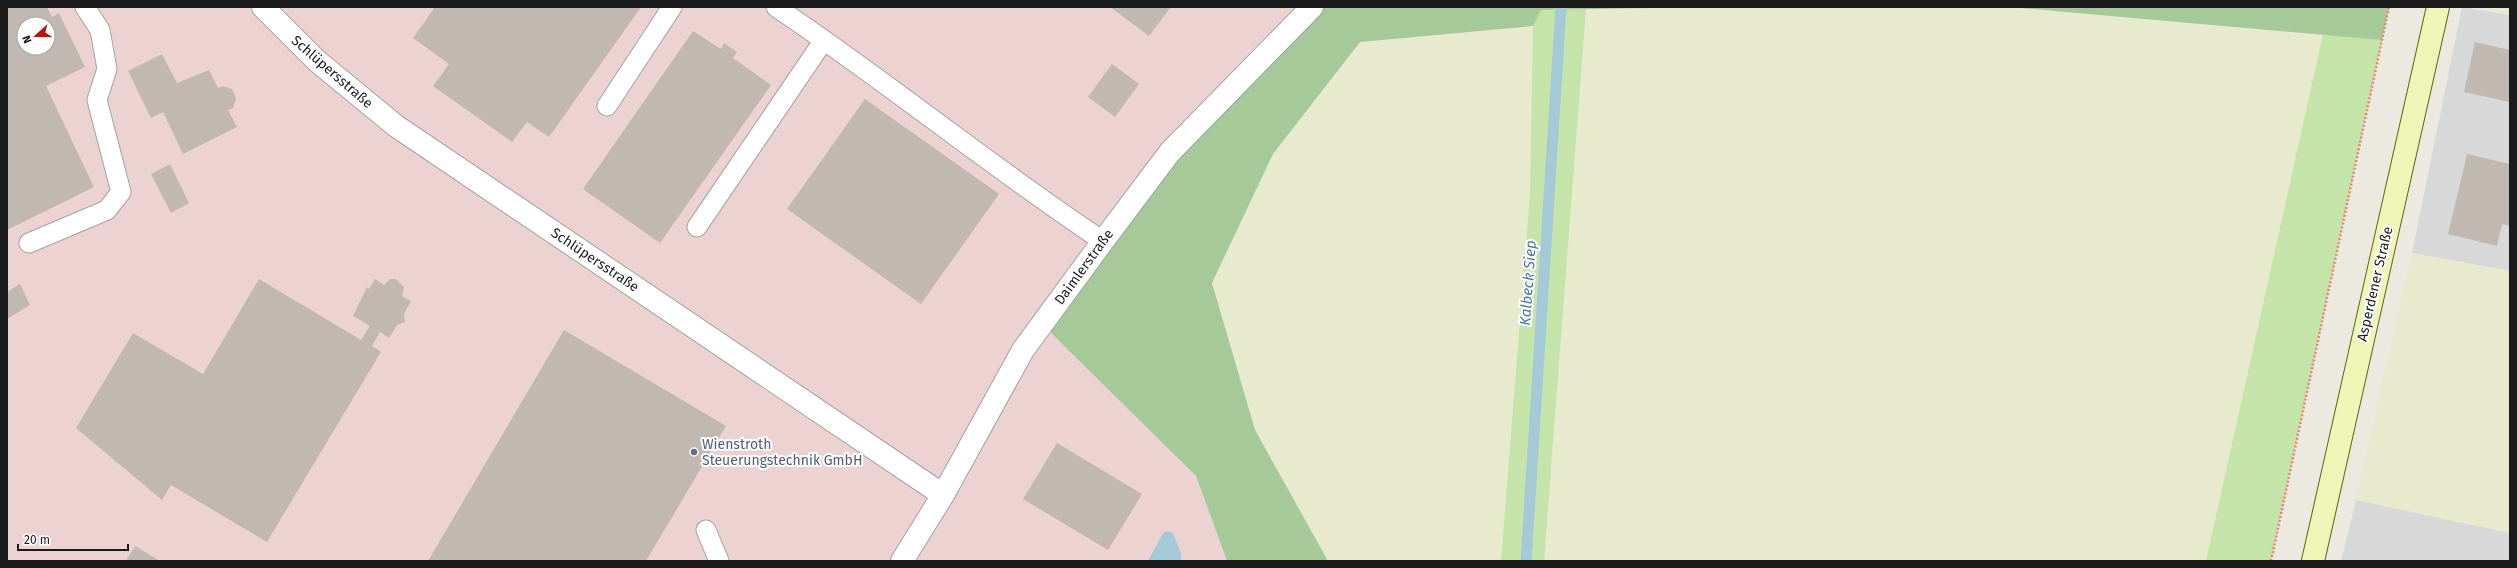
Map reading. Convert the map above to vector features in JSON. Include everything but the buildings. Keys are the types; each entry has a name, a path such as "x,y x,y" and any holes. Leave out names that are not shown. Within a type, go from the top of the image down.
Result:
{"main road":[{"name":"Asperdener Straße","path":"2313,561 2438,7"}],"street":[{"name":"Schlüpersstraße","path":"262,7 317,61 396,126 942,495"},
{"name":"Daimlerstraße","path":"902,561 942,495 1023,350 1102,241 1170,152 1312,7"}],"lane":[{"path":"29,244 108,210 121,192 97,100 107,69 100,30 85,7"},
{"path":"607,106 672,7"},
{"path":"776,7 824,40 1035,196 1102,241"},
{"path":"697,227 824,40"},
{"path":"706,530 719,561"}],"path":[{"path":"2271,561 2389,7"}],"shaded area":[{"path":"7,7 1312,7 1043,324 1196,476 1227,561 7,561"},
{"path":"2462,7 2510,15 2510,271 2412,253"},
{"path":"2356,500 2510,533 2510,561 2341,561"}],"green space":[{"path":"1309,7 1708,7 1541,10 1533,26 1360,42 1273,154 1212,283 1255,430 1328,561 1227,561 1196,476 1042,324 1103,241"},
{"path":"1708,7 2008,7 2323,34 2206,561 1544,561 1586,9"},
{"path":"2008,7 2389,7 2382,40"},
{"path":"2472,7 2510,7 2510,15"},
{"path":"1586,9 1544,561 1501,561 1530,193 1533,26 1540,10"},
{"path":"1533,26 1530,193 1501,561 1328,561 1255,430 1212,283 1273,154 1360,42"},
{"path":"2323,34 2382,40 2271,561 2206,561"},
{"path":"2412,253 2510,271 2510,533 2356,500"}],"water":[{"path":"1168,531 1173,533 1181,553 1181,561 1148,561 1163,533"}],"waterway":[{"name":"Kalbeck Siep","path":"1526,561 1561,7"}],"place":[{"name":"Wienstroth Steuerungstechnik GmbH","path":"694,452"}]}
